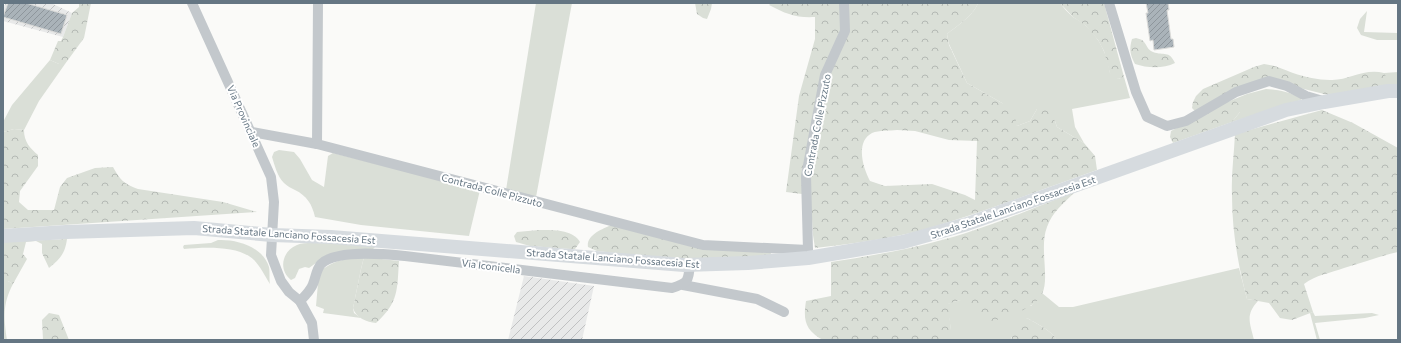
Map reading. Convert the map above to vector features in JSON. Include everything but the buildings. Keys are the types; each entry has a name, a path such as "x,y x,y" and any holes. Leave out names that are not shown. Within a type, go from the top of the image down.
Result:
{"main road":[{"name":"Strada Statale Lanciano Fossacesia Est","path":"3,236 66,232 194,228 272,235 331,237 690,265 748,263 808,254 857,251 903,242 967,224 1286,110 1324,102 1398,91"}],"street":[{"name":"Via Provinciale","path":"192,3 252,132 271,177 274,202 271,255 281,281 289,292 300,301 312,323 314,340"},
{"path":"317,144 318,3"},
{"name":"Contrada Colle Pizzuto","path":"252,132 317,144 703,245 808,254 806,176 825,76 845,31 844,3"},
{"path":"1109,3 1136,92 1147,117 1168,126 1186,121 1236,92 1269,81 1287,86 1306,96 1324,102"},
{"name":"Via Iconicella","path":"300,301 313,285 317,271 322,263 331,258 344,255 366,253 405,256 672,288 683,285"},
{"path":"690,265 689,278 683,285 757,299 784,312"}],"shaded area":[{"path":"6,3 51,3 72,13 63,37 3,21 3,9"},
{"path":"524,276 594,286 582,340 508,340"}],"green space":[{"path":"79,3 91,3 84,38 65,64 59,64 50,60 58,41 61,41 63,37 72,13 79,7"},
{"path":"536,3 572,3 536,197 506,190"},
{"path":"695,3 712,3 707,19 697,14"},
{"path":"771,3 978,3 969,16 947,34 949,45 967,83 1014,111 1017,126 1030,121 1037,109 1045,107 1055,121 1057,127 1084,143 1095,156 1097,170 984,210 915,232 878,240 815,248 812,219 802,194 786,192 799,96 815,39 815,17 791,15 769,5","holes":["878,131 915,131 949,140 977,141 975,200 932,184 885,186 870,181 862,156 862,149 867,137"]},
{"path":"978,3 1060,3 1069,14 1082,22 1095,36 1105,53 1110,73 1118,79 1124,77 1130,98 1072,109 1075,127 1084,143 1057,127 1055,121 1037,109 1030,121 1017,126 1002,103 967,83 949,44 947,34 973,12"},
{"path":"1060,3 1104,3 1124,77 1118,79 1111,77 1104,51 1098,40 1085,25 1073,17"},
{"path":"1367,11 1364,32 1398,33 1398,40 1377,40 1361,35 1357,28 1360,19"},
{"path":"1136,38 1142,40 1151,51 1171,56 1175,63 1155,67 1135,64 1131,55 1130,46 1132,39"},
{"path":"50,60 59,64 65,64 39,101 24,130 14,129 3,132 3,122 12,105"},
{"path":"1264,64 1312,78 1337,80 1363,73 1376,72 1384,73 1388,80 1384,86 1328,95 1300,88 1276,79 1195,111 1192,108 1196,96 1203,89"},
{"path":"1398,72 1398,87 1384,86 1384,73"},
{"path":"1266,89 1288,93 1301,98 1301,100 1232,122 1240,112 1225,103 1247,94"},
{"path":"1235,101 1241,106 1240,112 1232,122 1173,143 1170,137 1171,131 1225,103"},
{"path":"1322,110 1353,123 1398,148 1398,252 1313,278 1304,284 1313,312 1292,320 1280,318 1269,303 1247,299 1238,261 1232,209 1235,134"},
{"path":"14,129 24,130 25,138 28,144 38,155 38,166 20,191 19,202 28,210 54,210 60,187 67,178 95,168 113,167 123,181 138,189 223,202 257,212 3,229 3,132"},
{"path":"279,150 294,152 300,159 312,180 324,187 328,156 333,153 480,190 469,236 361,225 315,217 311,204 306,198 299,192 286,185 276,171 272,157 274,152"},
{"path":"1075,192 1055,212 1047,227 1044,244 1045,280 1042,294 1036,302 1021,311 998,320 983,322 960,300 948,304 951,340 823,340 809,328 805,319 806,301 831,296 831,262 899,250 949,238 994,224"},
{"path":"609,226 617,226 771,253 770,257 679,260 597,251 588,247 591,237"},
{"path":"539,230 567,232 577,238 580,242 575,249 570,249 530,246 516,242 514,236 517,232"},
{"path":"67,239 65,249 61,256 49,268 42,253 42,244 36,241 26,242 23,254 27,259 13,284 8,281 3,281 3,242"},
{"path":"218,240 241,243 255,249 261,254 269,267 270,284 254,260 248,255 231,249 184,249 183,247 184,245 211,243"},
{"path":"302,243 378,244 373,249 327,255 309,268 305,267 299,269 295,278 291,280 284,271 283,266 285,256 297,245"},
{"path":"364,257 353,308 354,313 361,318 323,313 324,309 316,306 319,272 325,267 336,262"},
{"path":"364,257 399,261 397,288 393,302 389,309 376,323 362,319 353,308"},
{"path":"1239,268 1247,299 1258,301 1250,315 1250,324 1254,340 1057,340 1048,330 1027,318 1011,340 951,340 947,304 960,300 1031,306 1042,293 1059,307 1073,307"},
{"path":"3,281 8,281 13,284 5,305 7,340 3,340"},
{"path":"1313,312 1315,316 1372,313 1379,315 1365,318 1315,323 1320,340 1317,340 1310,313"},
{"path":"49,313 59,315 69,340 43,340 42,320"},
{"path":"1027,318 1048,330 1057,340 1011,340 1016,323"}]}
